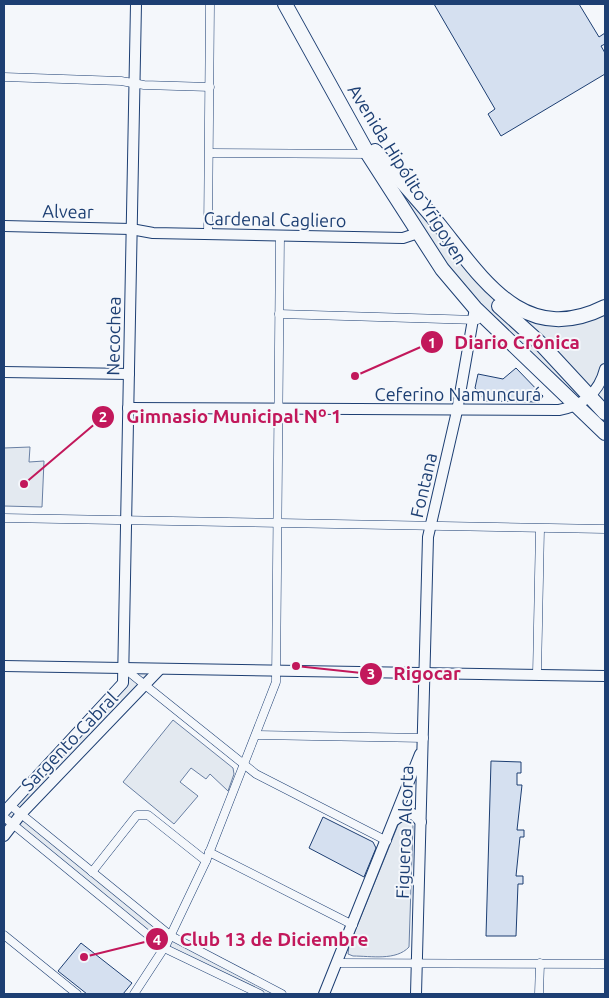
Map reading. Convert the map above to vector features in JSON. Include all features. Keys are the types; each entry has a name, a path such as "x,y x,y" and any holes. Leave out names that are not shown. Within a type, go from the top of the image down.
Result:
{"highway":[{"name":"Avenida Hipólito Yrigoyen","path":"285,4 355,128 372,153 418,233 474,314 488,320 605,433"},
{"path":"372,153 502,299 522,311 554,319 584,316 605,307"},
{"path":"418,233 430,233 440,238 488,296 542,345 605,414"}],"street":[{"name":"Necochea","path":"125,669 128,374 136,4"},
{"path":"208,234 210,4"},
{"path":"4,77 121,81 210,87"},
{"path":"210,153 372,153"},
{"name":"Alvear","path":"4,226 131,229"},
{"name":"Cardenal Cagliero","path":"131,229 153,233 403,238 418,233"},
{"path":"134,994 171,936 206,861 245,766 276,682 280,236"},
{"path":"279,314 474,314"},
{"name":"Fontana","path":"425,672 430,525 457,411 474,314"},
{"path":"590,397 598,386 605,369"},
{"path":"4,372 128,374"},
{"name":"Ceferino Namuncurá","path":"128,408 552,411 577,405 590,397"},
{"path":"4,518 605,529"},
{"path":"537,674 540,529"},
{"path":"4,666 605,676"},
{"path":"125,669 256,774 387,841"},
{"path":"125,669 123,683 7,809 21,814 171,936 282,994"},
{"name":"Sargento Cabral","path":"4,836 21,814 159,670"},
{"name":"Figueroa Alcorta","path":"416,994 425,672"},
{"path":"257,734 424,741 387,841 324,994"},
{"path":"92,872 136,815 142,814 148,815 206,861"},
{"path":"395,820 402,815 413,814 421,822"},
{"path":"4,817 164,948 260,994"},
{"path":"209,852 353,925"},
{"path":"4,935 77,994"},
{"path":"338,963 605,964"},
{"path":"539,994 540,963"}],"shaded area":[{"path":"368,154 491,289 543,317 605,307 605,433 475,308"},
{"path":"30,447 29,462 44,461 42,507 4,506 4,448"},
{"path":"125,669 159,670 21,815 171,936 282,994 260,994 164,948 13,825 4,836 4,812 123,683"},
{"path":"173,720 233,768 234,774 228,791 210,774 206,779 191,768 180,782 198,796 174,824 123,782"},
{"path":"400,820 409,820 413,826 409,947 390,956 353,956 348,954 349,946"}],"building":[{"path":"434,4 579,4 599,37 605,33 605,44 601,46 605,53 605,74 501,136 488,114 495,109"},
{"path":"516,368 543,396 539,402 485,401 475,388 478,374 503,379"},
{"path":"491,761 521,762 521,773 517,773 517,785 522,785 517,830 524,830 524,837 520,837 516,876 523,876 523,884 518,884 516,936 486,936"},
{"path":"323,817 373,842 376,848 364,877 309,848"},
{"path":"81,943 132,983 123,994 87,994 58,971"}],"place":[{"name":"Diario Crónica","path":"355,376"},
{"name":"Gimnasio Municipal Nº 1","path":"24,484"},
{"name":"Rigocar","path":"296,666"},
{"name":"Club 13 de Diciembre","path":"84,957"}]}
